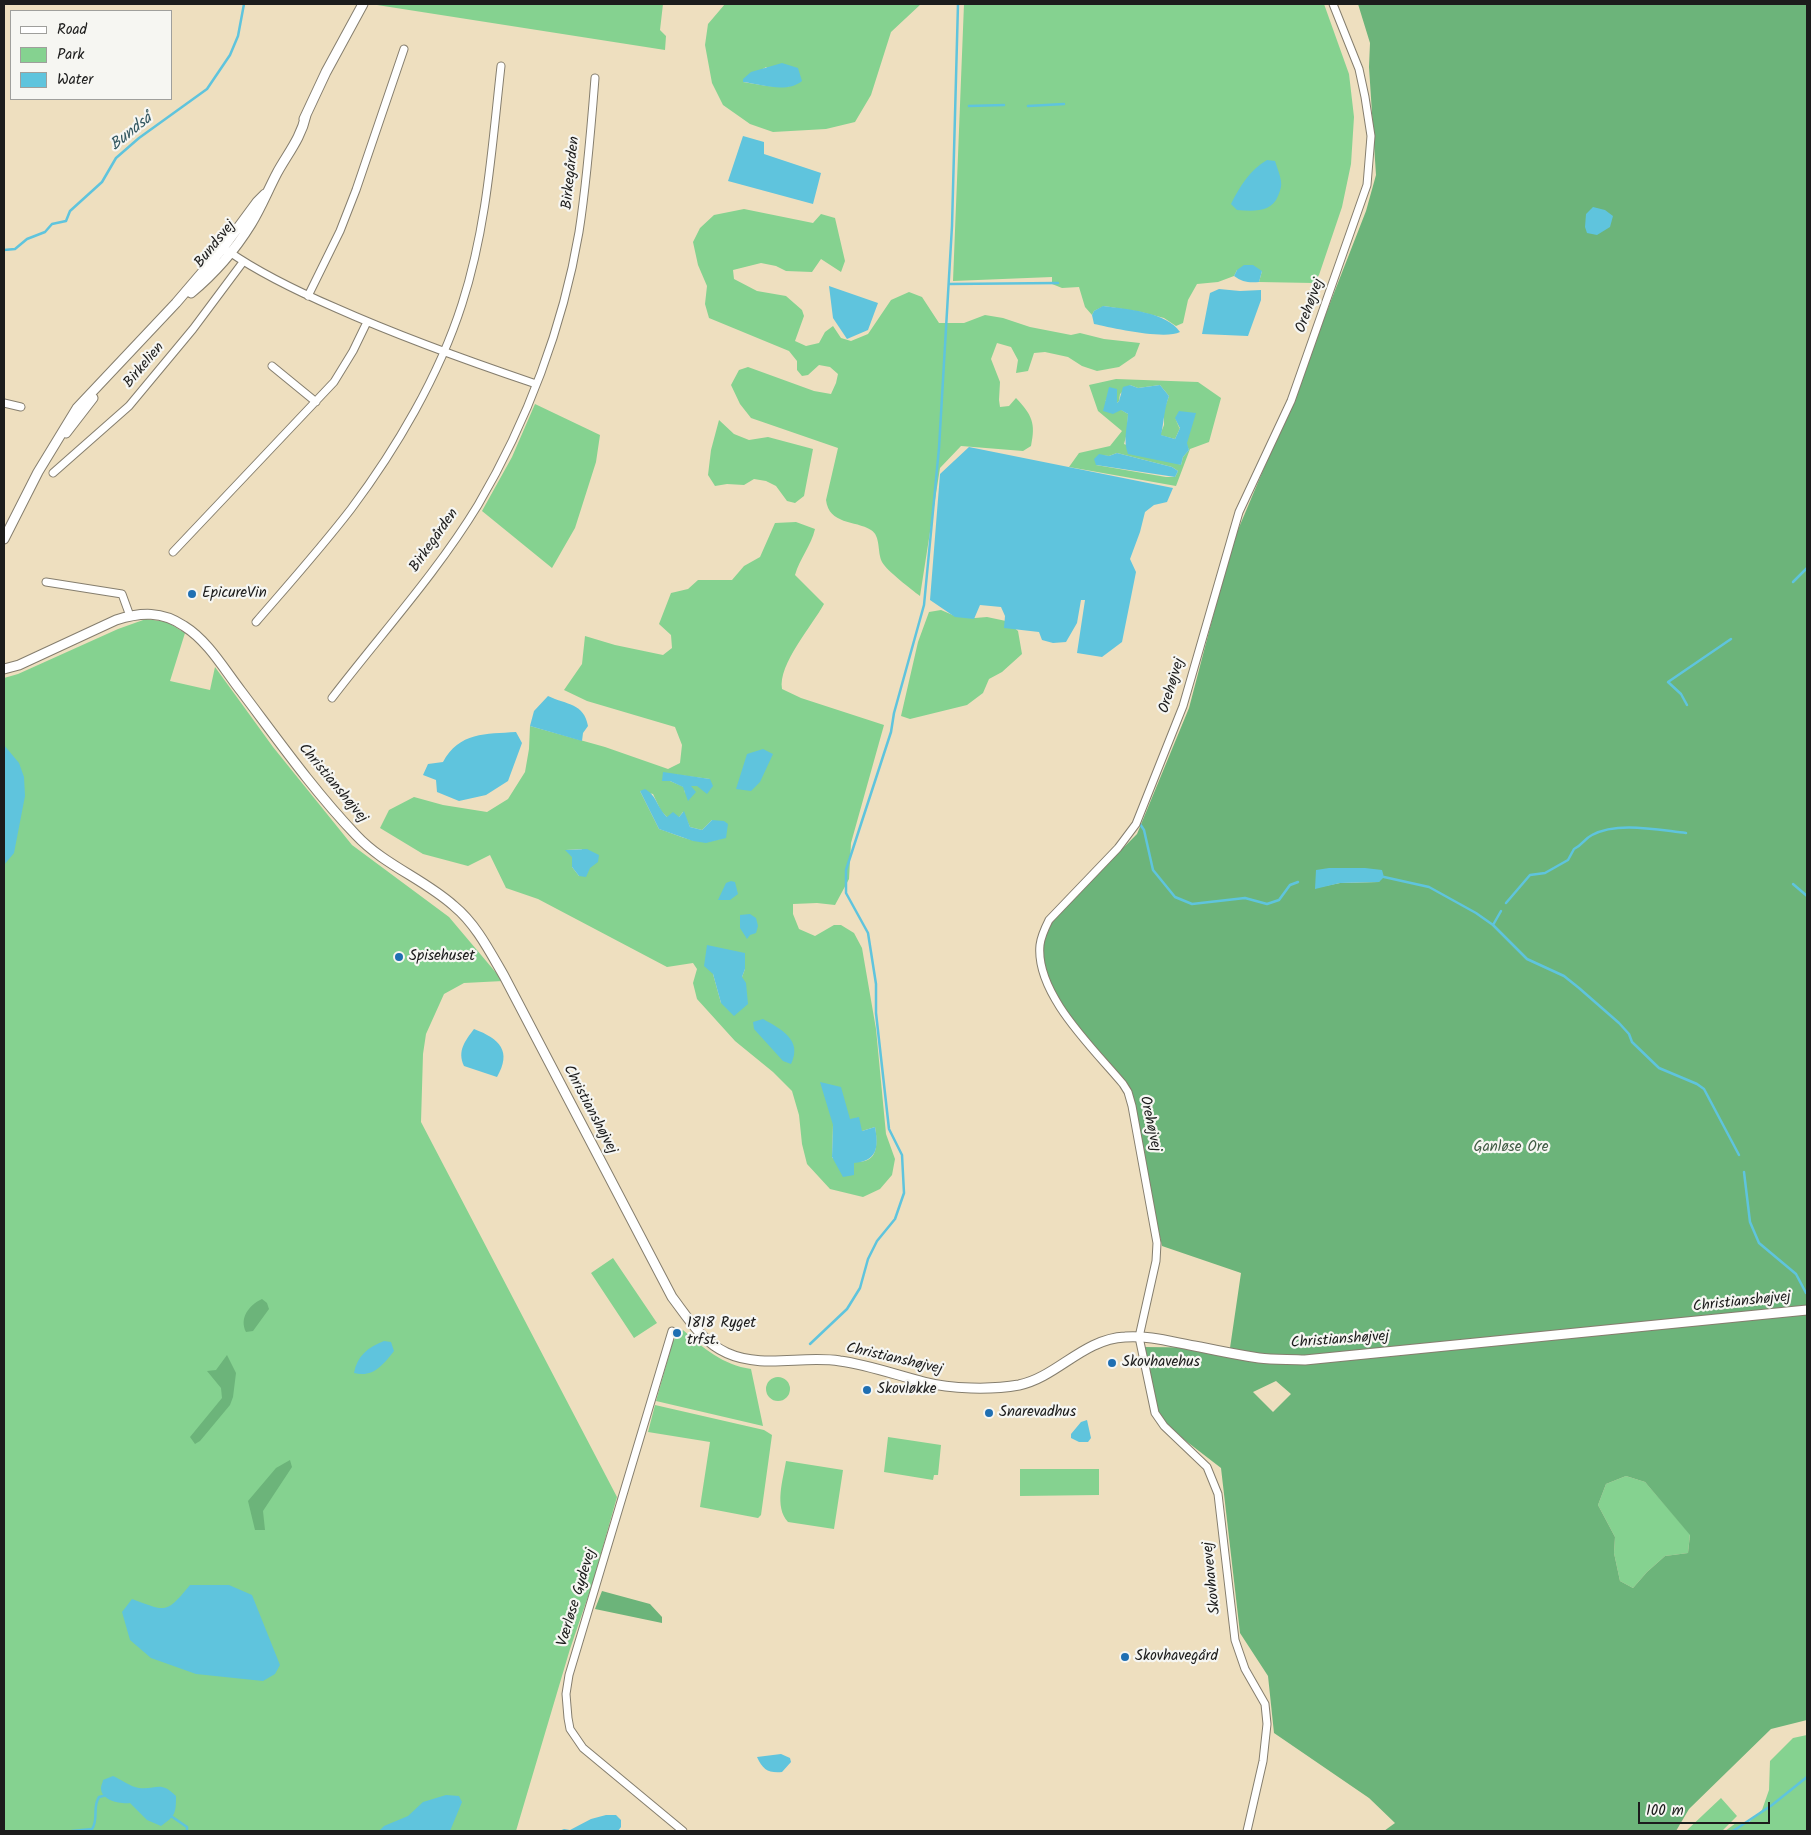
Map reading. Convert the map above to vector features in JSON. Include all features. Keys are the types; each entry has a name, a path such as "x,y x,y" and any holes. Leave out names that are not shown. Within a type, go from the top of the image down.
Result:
{"street":[{"name":"Bundsvej","path":"4,539 38,472 77,408 176,303 210,276 297,142 306,115 326,72 363,4"},
{"name":"Orehøjvej","path":"1139,1337 1156,1260 1157,1243 1132,1106 1128,1092 1123,1084 1060,1010 1044,975 1040,961 1040,945 1043,932 1049,920 1118,848 1136,824 1182,706 1239,512 1291,401 1367,185 1371,136 1365,97 1359,69 1333,4"},
{"path":"308,296 340,231 356,190 404,49"},
{"path":"256,622 350,510 387,457 419,403 443,352 462,304 482,222 501,66"},
{"name":"Birkegården","path":"332,698 412,597 471,516 504,456 536,384 556,330 579,233 587,172 595,78"},
{"path":"227,250 243,262 308,296 367,322 443,352 536,384"},
{"name":"Birkelien","path":"53,473 129,406 193,329 243,262"},
{"path":"173,552 334,382 354,351 367,322"},
{"path":"272,366 316,402"},
{"path":"4,403 21,407"},
{"path":"46,582 122,594 130,616"},
{"name":"Christianshøjvej","path":"4,669 19,666 116,620 145,613 159,614 172,618 198,636 356,836 378,854 443,896 456,907 485,944 504,976 672,1297 697,1331 726,1353 758,1360 839,1361 862,1365 926,1383 946,1386 991,1387 1019,1385 1103,1341 1124,1337 1139,1337 1261,1358 1305,1360 1807,1310"},
{"name":"Værløse Gydevej","path":"672,1331 569,1675 566,1708 570,1729 583,1748 683,1831"},
{"name":"Skovhavevej","path":"1139,1337 1155,1413 1164,1426 1207,1467 1214,1480 1218,1494 1235,1640 1244,1669 1265,1704 1266,1743 1247,1831"}],"green space":[{"path":"663,4 660,30 666,36 665,50 377,5"},
{"path":"725,4 921,4 891,32 871,95 855,122 826,129 773,132 750,124 723,105 712,83 705,45 708,24","holes":["766,67 789,87 767,86 743,82"]},
{"path":"964,4 1324,4 1349,74 1354,117 1351,164 1342,207 1319,275 1313,283 1259,282 1262,271 1237,270 1234,276 1218,282 1197,284 1188,300 1183,323 1176,326 1164,318 1104,306 1094,311 1092,315 1085,307 1079,287 1062,288 1052,284 1052,277 953,281"},
{"name":"Ganløse Ore","path":"1358,4 1807,4 1807,1720 1771,1729 1689,1809 1676,1831 1384,1831 1395,1823 1369,1798 1274,1733 1268,1676 1240,1633 1221,1468 1160,1421 1143,1347 1230,1348 1241,1273 1162,1246 1126,1085 1063,1008 1042,966 1042,944 1051,921 1137,834 1189,708 1232,544 1286,416 1366,211 1376,175 1369,67 1370,43","holes":["1382,870 1379,882 1340,883 1315,888","1276,1381 1291,1394 1273,1412 1253,1392","1626,1476 1645,1482 1690,1535 1688,1553 1665,1556 1633,1588 1620,1581 1614,1553 1615,1537 1598,1505 1606,1484"]},
{"path":"744,209 813,223 821,214 835,218 845,261 841,272 821,259 812,272 786,271 776,266 761,263 733,270 734,279 757,291 786,296 802,310 804,316 795,341 806,346 819,343 825,332 833,326 841,338 851,341 868,334 891,300 909,292 922,297 939,323 964,323 985,315 1071,335 1080,333 1104,339 1140,343 1135,356 1119,367 1097,371 1082,366 1068,357 1045,352 1034,353 1028,371 1016,373 1018,360 1011,347 997,343 991,359 1000,382 1000,407 1009,406 1016,398 1026,409 1033,425 1031,446 1023,451 961,446 940,468 920,596 882,562 878,540 871,530 837,518 828,508 826,500 838,448 751,418 740,404 731,385 739,370 748,367 814,391 831,394 838,374 830,367 819,365 808,375 802,376 797,370 797,361 789,351 709,318 705,304 707,286 698,265 693,242 700,228 714,215"},
{"path":"1116,379 1198,382 1221,398 1209,442 1190,449 1176,486 1069,467 1079,453 1110,446 1122,431 1098,411 1089,385","holes":["1130,385 1138,388 1160,385 1169,396 1164,410 1164,425 1160,435 1175,439 1180,429 1189,450 1183,457 1181,465 1124,444 1127,433 1128,414 1105,400 1117,403 1120,394","1117,453 1172,467 1178,471 1175,477 1166,477 1096,465 1099,455 1109,456"]},
{"path":"535,404 600,435 596,462 575,528 552,568 482,511 512,457"},
{"path":"719,420 734,434 749,440 768,437 813,449 804,496 795,503 787,501 776,486 766,481 754,479 744,485 727,484 715,486 708,475 711,450"},
{"path":"796,522 815,529 795,575 824,604 790,657 782,679 782,689 801,698 884,725 851,843 849,879 835,905 817,903 793,904 793,914 799,929 815,936 834,925 841,925 854,933 862,948 876,1029 886,1134 895,1159 892,1175 880,1189 863,1197 830,1189 807,1164 802,1144 799,1115 792,1091 773,1072 735,1041 697,999 693,983 697,969 693,963 667,967 538,899 506,888 490,855 468,866 423,854 380,828 389,810 414,797 443,805 487,812 508,799 525,772 530,726 605,747 668,769 680,763 682,745 675,727 587,701 564,690 582,664 585,636 615,645 663,655 672,648 671,635 659,624 671,593 688,589 698,580 732,580 744,566 760,557 775,523","holes":["663,773 710,779 697,786 690,786 685,793 684,787 670,781","640,791 653,794 661,811 667,817 679,817 683,812 690,827 702,830 712,820 720,839 696,841 659,829","582,849 579,876 572,867 573,857 566,850","745,969 742,977 721,1003 713,974","833,1125 862,1131 875,1127 875,1150 872,1156 861,1162 832,1158"]},
{"path":"941,610 955,616 987,617 1006,621 1018,631 1022,654 1002,672 989,679 983,693 967,705 910,719 901,716 918,642 929,612"},
{"path":"146,619 167,622 185,633 170,681 210,690 215,667 273,747 352,845 449,917 503,981 464,983 444,994 426,1034 423,1054 421,1122 617,1497 593,1582 570,1649 516,1831 4,1831 4,678 18,674 118,629"},
{"path":"613,1258 657,1323 634,1338 591,1273"},
{"path":"262,1299 267,1303 269,1309 253,1331 246,1332 244,1322 246,1312"},
{"path":"683,1330 722,1360 751,1369 763,1426 656,1401 673,1341"},
{"path":"227,1355 236,1373 233,1397 230,1405 200,1441 195,1444 190,1437 222,1398 221,1388 207,1371 216,1370"},
{"path":"778,1377 787,1380 790,1389 787,1398 778,1401 769,1398 766,1389 769,1380"},
{"path":"655,1405 764,1430 772,1435 761,1515 758,1518 700,1507 710,1442 648,1432"},
{"path":"888,1437 941,1445 938,1475 934,1475 933,1480 884,1472"},
{"path":"290,1460 292,1467 263,1511 265,1530 255,1530 248,1501 276,1468"},
{"path":"786,1461 843,1470 834,1529 788,1522 781,1509 780,1501"},
{"path":"1020,1469 1099,1469 1099,1495 1020,1496"},
{"path":"1626,1476 1645,1482 1690,1534 1688,1553 1665,1556 1633,1588 1620,1581 1614,1553 1615,1537 1598,1505 1606,1484"},
{"path":"602,1591 650,1604 662,1617 662,1623 595,1609"},
{"path":"1807,1735 1807,1831 1725,1831 1736,1823 1747,1824 1762,1810 1769,1790 1770,1761 1793,1738"},
{"path":"1721,1798 1737,1816 1722,1831 1686,1831"}],"water":[{"path":"782,63 798,68 802,81 796,85 781,88 743,82 743,79 751,72"},
{"path":"743,136 764,142 764,154 821,173 813,204 728,181"},
{"path":"1267,160 1275,161 1281,178 1281,188 1275,202 1261,210 1237,210 1231,204 1238,191 1246,179"},
{"path":"1593,207 1605,210 1613,216 1610,227 1597,235 1587,233 1585,227 1586,214"},
{"path":"1244,265 1253,265 1262,271 1259,282 1246,282 1234,276 1237,270"},
{"path":"829,286 878,303 868,330 847,339 833,318"},
{"path":"1219,289 1261,290 1261,300 1248,336 1202,334 1210,293"},
{"path":"1103,306 1134,310 1156,316 1174,325 1180,332 1163,335 1151,334 1094,324 1092,315 1094,311"},
{"path":"1130,385 1138,388 1160,385 1169,396 1161,435 1175,439 1180,428 1175,418 1179,411 1196,413 1187,443 1189,450 1183,457 1181,465 1128,454 1126,439 1128,414 1121,410 1113,414 1103,411 1109,387 1117,389 1117,403 1123,387"},
{"path":"969,447 1173,488 1167,502 1154,505 1145,512 1130,559 1136,572 1122,642 1102,657 1077,653 1085,600 1081,600 1077,623 1066,642 1053,643 1042,640 1039,632 1004,628 1005,616 1001,607 980,605 974,619 955,617 930,600 940,474"},
{"path":"1117,453 1172,467 1178,471 1175,477 1096,465 1094,459 1099,454 1109,456"},
{"path":"548,696 574,706 583,713 588,726 583,733 582,741 530,726 534,711"},
{"path":"516,732 522,743 508,781 486,795 459,801 437,792 436,780 423,775 428,764 443,762 449,752 465,740 484,734"},
{"path":"4,745 19,763 24,777 25,796 14,853 4,865"},
{"path":"763,749 773,754 760,782 751,791 736,789 747,754"},
{"path":"663,772 710,779 713,786 707,794 697,786 691,786 696,792 688,801 683,787 670,781 662,781"},
{"path":"645,789 652,795 667,817 673,812 679,817 684,811 690,827 702,830 712,820 724,821 728,824 726,838 706,843 693,841 659,829 640,791"},
{"path":"587,849 599,855 598,862 590,868 586,877 579,876 572,867 572,857 565,850"},
{"path":"1329,868 1382,870 1384,877 1379,882 1340,883 1315,889 1316,870"},
{"path":"735,882 738,894 730,900 718,900 726,883"},
{"path":"750,914 756,918 758,926 756,933 750,935 747,939 740,928 740,915"},
{"path":"707,945 745,953 745,969 742,977 746,983 748,1004 734,1016 721,1003 713,974 704,966"},
{"path":"763,1019 783,1031 792,1042 794,1056 791,1064 783,1061 754,1029 753,1022"},
{"path":"474,1029 491,1037 501,1047 503,1060 497,1077 464,1066 461,1056 463,1046"},
{"path":"820,1082 841,1087 850,1119 859,1117 862,1131 875,1127 877,1141 875,1152 868,1159 854,1163 854,1175 843,1177 832,1157 833,1125"},
{"path":"384,1341 391,1342 394,1351 386,1361 377,1369 367,1374 354,1373 355,1367 364,1353"},
{"path":"1087,1420 1091,1438 1088,1442 1079,1442 1071,1438 1071,1434 1081,1422"},
{"path":"190,1585 229,1585 252,1595 280,1665 275,1674 263,1681 196,1674 151,1658 130,1640 122,1612 132,1599 159,1608 165,1608 176,1601"},
{"path":"781,1754 790,1758 791,1762 782,1772 766,1770 757,1757"},
{"path":"113,1776 136,1787 162,1787 171,1791 176,1796 174,1814 161,1826 147,1820 130,1803 108,1799 104,1796 101,1786 103,1780"},
{"path":"446,1795 459,1796 462,1802 450,1831 379,1831 384,1826 408,1816 423,1802"},
{"path":"606,1815 616,1815 621,1820 621,1827 618,1831 559,1831 564,1829 570,1830 591,1819"}],"waterway":[{"name":"Bundså","path":"4,250 15,249 27,239 45,232 52,224 66,221 70,211 102,182 116,158 139,138 207,89 230,55 238,36 244,4"},
{"path":"810,1344 847,1309 860,1288 868,1259 877,1241 895,1219 904,1193 902,1155 889,1129 876,1013 876,984 868,933 846,893 846,870 891,732 894,713 924,605 939,448 952,226 958,4"},
{"path":"1028,106 1064,104"},
{"path":"969,106 1004,105"},
{"path":"949,284 1058,283"},
{"path":"1793,582 1807,568"},
{"path":"1687,705 1681,694 1668,682 1731,639"},
{"path":"1140,824 1144,830 1153,870 1175,897 1192,904 1245,898 1267,904 1279,900 1290,885 1298,882"},
{"path":"1506,903 1530,875 1545,873 1568,860 1574,849 1589,837 1602,831 1625,827 1686,833"},
{"path":"1384,877 1429,887 1476,913 1493,925 1527,959 1564,976 1619,1023 1629,1034 1632,1042 1659,1068 1697,1084 1704,1089 1739,1155"},
{"path":"1793,884 1807,896"},
{"path":"1493,925 1501,911"},
{"path":"1744,1172 1750,1222 1759,1243 1796,1274 1806,1293"},
{"path":"1733,1831 1772,1805 1807,1777"},
{"path":"72,1831 92,1829 95,1821 97,1801 99,1797 107,1795"},
{"path":"171,1816 187,1827 187,1831"}],"place":[{"name":"EpicureVin","path":"192,594"},
{"name":"Spisehuset","path":"399,957"},
{"name":"1818 Ryget trfst.","path":"677,1333"},
{"name":"Skovhavehus","path":"1112,1363"},
{"name":"Skovløkke","path":"867,1390"},
{"name":"Snarevadhus","path":"989,1413"},
{"name":"Skovhavegård","path":"1125,1657"}]}
